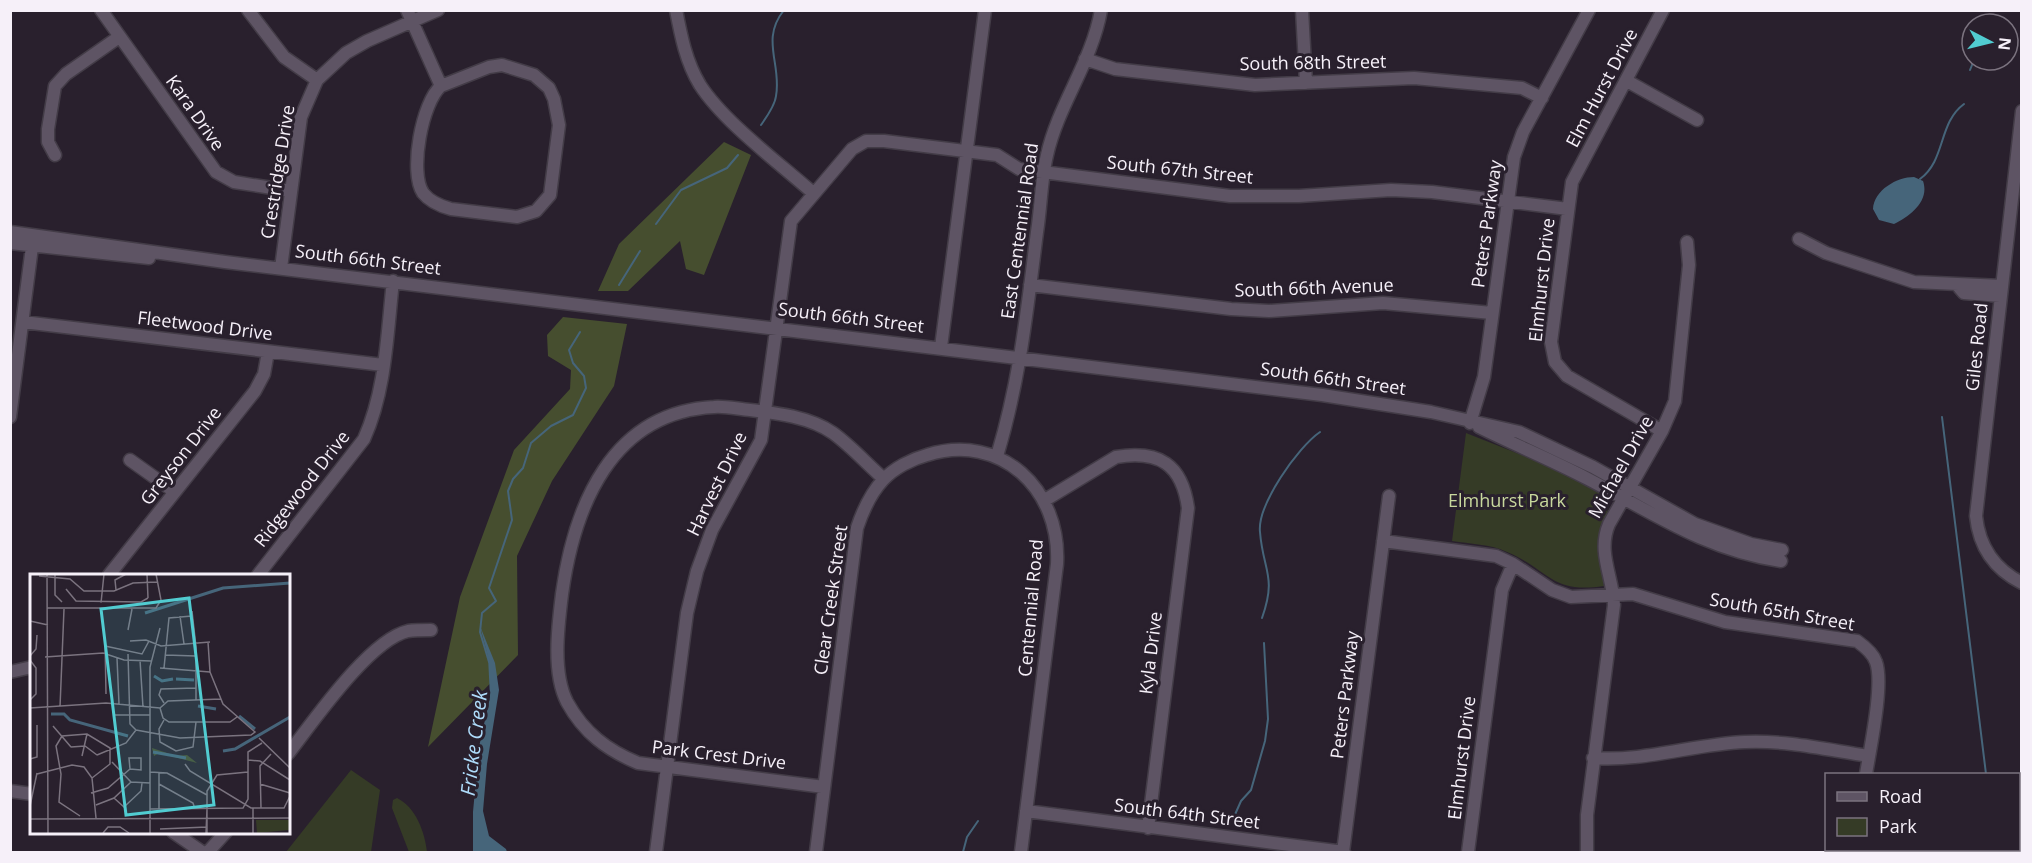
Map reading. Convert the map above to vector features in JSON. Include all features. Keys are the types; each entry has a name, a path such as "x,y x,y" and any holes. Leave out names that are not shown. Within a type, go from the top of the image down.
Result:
{"street":[{"name":"Kara Drive","path":"101,10 216,172 227,180 245,185 291,191"},
{"path":"248,10 284,57 317,80"},
{"name":"Crestridge Drive","path":"282,268 301,117 317,80 346,53 410,16 438,10"},
{"path":"676,10 684,52 699,84 719,109 813,193"},
{"path":"941,347 985,10"},
{"name":"East Centennial Road","path":"1022,357 1044,172 1055,124 1085,59 1101,10"},
{"path":"1302,10 1306,83"},
{"name":"Peters Parkway","path":"1470,423 1484,377 1514,157 1523,132 1589,10"},
{"name":"Elm Hurst Drive","path":"1572,182 1663,10"},
{"path":"410,16 441,87"},
{"path":"55,155 48,142 48,129 55,86 66,74 119,37"},
{"name":"South 68th Street","path":"1085,59 1115,69 1255,85 1414,78 1522,88 1542,98"},
{"path":"502,65 542,79 554,99 559,125 553,182 550,195 543,205 527,215 517,217 451,209 435,203 423,192 416,168 427,107 441,87 480,70 502,65"},
{"path":"1627,81 1697,120"},
{"name":"Giles Road","path":"2022,111 1976,516 1978,533 1984,549 2010,577 2022,583"},
{"name":"South 67th Street","path":"813,193 852,149 866,141 884,141 997,155 1019,169 1239,196 1299,196 1391,190 1568,209"},
{"name":"Elmhurst Drive","path":"1572,182 1551,342 1556,362 1572,380 1662,431"},
{"name":"Harvest Drive","path":"656,852 687,613 697,572 712,530 761,440 767,412 791,221 813,193"},
{"name":"South 66th Street","path":"10,232 33,241"},
{"path":"1799,239 1826,253 1914,282 1958,286 1964,282 2001,291"},
{"path":"10,417 33,241"},
{"name":"South 66th Street","path":"10,243 33,241 393,281 1348,398 1431,412 1470,423 1627,493 1695,538 1738,553 1781,556"},
{"name":"Michael Drive","path":"1587,852 1585,829 1612,620 1613,594 1605,560 1605,538 1609,524 1671,413 1679,383 1689,265 1687,242"},
{"name":"Ridgewood Drive","path":"259,574 364,439 375,415 393,281"},
{"name":"South 66th Avenue","path":"1030,285 1231,309 1269,311 1383,303 1492,313"},
{"name":"Fleetwood Drive","path":"23,322 383,365"},
{"name":"Greyson Drive","path":"109,574 255,391 264,374 268,352"},
{"path":"997,456 1013,403 1022,357"},
{"name":"Park Crest Drive","path":"767,412 714,407 674,414 638,434 604,467 584,503 567,560 560,608 558,670 566,700 586,730 610,751 638,763 667,768 824,787"},
{"path":"767,412 800,418 832,432 884,479"},
{"name":"Clear Creek Street","path":"816,852 857,528 866,504 884,479 919,457 942,450 967,450 997,456"},
{"name":"Kyla Drive","path":"1045,500 1116,457 1128,455 1153,456 1164,461 1183,484 1188,508 1148,828"},
{"name":"Centennial Road","path":"997,456 1024,475 1045,500 1056,531 1057,564 1021,852"},
{"path":"130,460 175,492"},
{"name":"Peters Parkway","path":"1343,852 1389,496"},
{"name":"South 65th Street","path":"1383,541 1487,554 1513,564 1561,594 1582,597 1633,594 1725,622 1844,638 1866,647 1876,661 1879,678 1869,756"},
{"name":"Elmhurst Drive","path":"1468,852 1502,590 1513,564"},
{"path":"290,751 355,669 377,650 406,632 431,630"},
{"path":"10,672 30,667"},
{"path":"1593,758 1619,759 1744,742 1771,742 1869,756 1866,773"},
{"path":"10,791 30,794"},
{"name":"South 64th Street","path":"1026,812 1343,852"},
{"path":"176,833 202,852"},
{"path":"208,852 224,833"}],"green space":[{"path":"724,142 751,155 704,275 686,269 680,241 628,291 598,291 619,244"},
{"path":"563,317 627,324 614,386 552,481 517,556 518,655 428,747 460,597 514,450 570,389 571,370 548,356 547,335"},
{"name":"Elmhurst Park","path":"1466,433 1552,467 1611,500 1598,541 1604,586 1586,588 1561,584 1500,549 1452,541"},
{"path":"351,770 380,790 371,852 286,852"},
{"path":"397,798 404,802 418,821 427,852 409,852 392,808 393,800"}],"water":[{"path":"1914,177 1923,181 1924,188 1924,195 1917,207 1894,224 1879,220 1873,209 1877,196 1894,182"},
{"path":"480,626 495,663 499,690 487,764 483,811 489,836 507,852 473,852 473,812 479,747 490,697 488,657"}],"waterway":[{"name":"Fricke Creek","path":"761,125 776,96 773,32 784,10"},
{"path":"1920,179 1934,162 1950,121 1964,104"},
{"name":"Fricke Creek","path":"656,224 681,190 727,168 738,155"},
{"name":"Fricke Creek","path":"619,285 640,251"},
{"name":"Fricke Creek","path":"489,662 480,632 482,613 496,601 489,588 512,520 508,491 513,479 523,468 531,443 551,426 573,415 586,388 584,376 573,363 569,350 580,332"},
{"path":"1942,417 1986,773"},
{"path":"1262,618 1269,583 1260,532 1265,507 1291,463 1320,432"},
{"path":"1233,819 1241,801 1251,790 1265,741 1268,719 1264,643"},
{"path":"963,852 967,837 978,821"}]}
